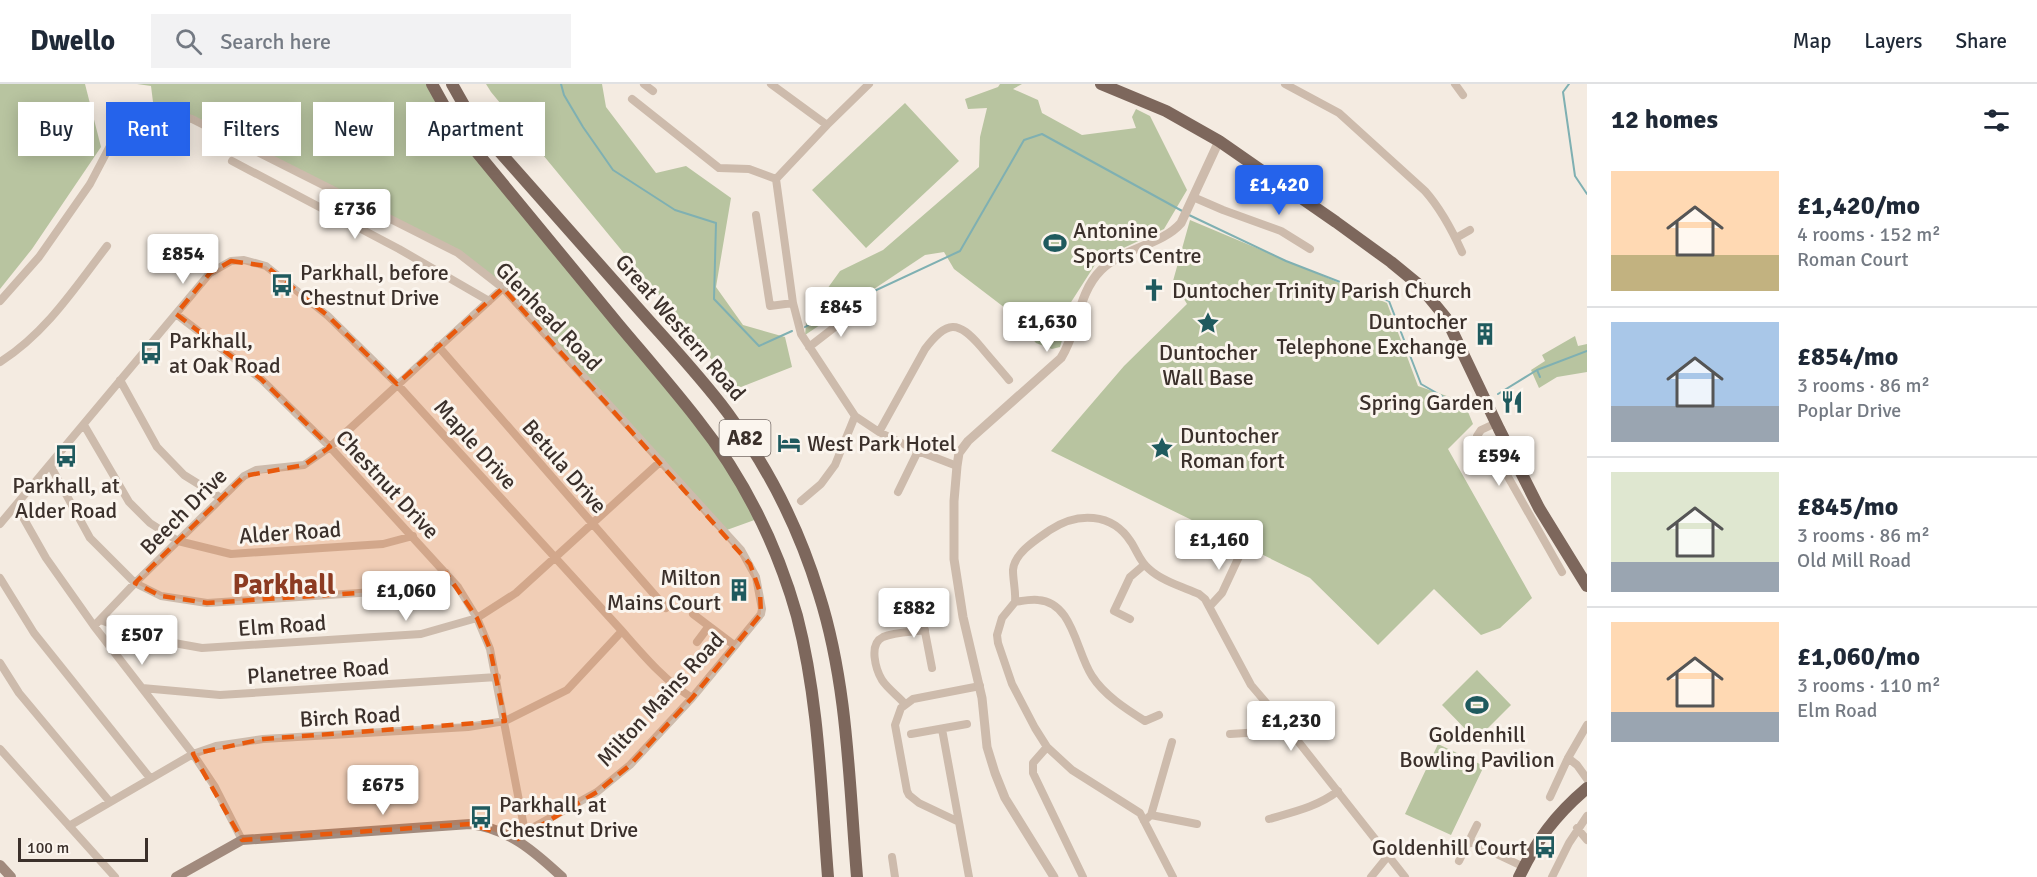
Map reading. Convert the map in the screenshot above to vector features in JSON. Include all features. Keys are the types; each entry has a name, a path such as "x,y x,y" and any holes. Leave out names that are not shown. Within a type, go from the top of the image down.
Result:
{"main road":[{"name":"Great Western Road","path":"432,84 447,111 475,150 698,420 735,474 760,518 785,580 808,668 813,699 828,877"},
{"name":"Great Western Road","path":"452,84 465,107 491,142 711,391 753,450 786,510 804,550 819,593 835,654 845,733 857,877"},
{"path":"1101,84 1166,111 1219,141 1336,222 1419,285 1446,318 1539,508 1587,586"},
{"path":"1521,872 1546,830 1587,788"},
{"path":"176,877 242,840 470,824 488,826 521,835 562,877"},
{"path":"0,865 11,877"}],"street":[{"path":"644,84 653,91"},
{"path":"771,84 827,125"},
{"path":"776,179 869,84"},
{"path":"1285,84 1339,113 1352,123 1431,198 1445,218 1462,252"},
{"path":"1455,84 1464,95"},
{"path":"632,99 719,168 749,169 776,179"},
{"name":"Glenhead Road","path":"0,301 39,257 90,184 111,144 125,127 140,114 154,110 192,119 458,253 503,288 741,550 756,577 761,614"},
{"path":"1054,877 1014,813 995,773 987,747 980,686 963,617 955,570 953,539 957,466 960,453 968,441 1061,357 1069,343 1081,302 1097,275 1110,263 1165,235 1181,223 1219,141"},
{"path":"232,161 399,249 489,301"},
{"path":"776,179 793,303 801,334 855,416 879,432 918,451 957,466"},
{"path":"1191,200 1281,231 1310,249"},
{"path":"756,214 770,306 793,303"},
{"path":"1456,238 1470,230"},
{"path":"0,362 18,351 46,325 107,246"},
{"name":"Maple Drive","path":"176,314 210,273 231,261 244,260 266,266 328,316 398,384 656,671 692,698"},
{"name":"Beech Drive","path":"94,626 244,476 256,470 304,465 330,447 503,288"},
{"path":"809,346 858,309"},
{"path":"0,523 176,314"},
{"name":"Chestnut Drive","path":"176,314 261,379 330,447 458,587 477,618 490,649 505,721 521,835"},
{"path":"879,432 925,348 948,327 956,326 967,331 1009,380"},
{"name":"Betula Drive","path":"438,346 666,608"},
{"path":"120,380 157,447 184,475 221,498"},
{"path":"801,501 821,484 835,465 855,416"},
{"path":"1496,423 1481,430 1476,442 1484,454 1503,468 1562,572"},
{"name":"Alder Road","path":"84,425 129,502 150,523 178,541 231,554 383,544 413,537"},
{"path":"898,492 918,451"},
{"name":"Elm Road","path":"101,620 146,638 202,648 421,634 477,618 516,593 661,462"},
{"path":"50,465 90,538 135,583 161,596 207,603 389,591 418,585 446,573"},
{"path":"16,505 46,558 94,626 193,754 215,787 242,840"},
{"path":"1173,877 1137,810 1087,782 1047,747 1020,701 999,652 997,635 999,626 1002,618 1015,602 1013,569 1017,558 1044,534 1066,521 1084,517 1102,519 1110,523 1126,535 1144,565 1156,574 1199,594 1210,606 1251,685 1405,877"},
{"path":"1210,606 1222,593 1243,548"},
{"path":"1131,619 1114,612 1130,577 1144,565"},
{"path":"0,578 34,633 150,778"},
{"path":"1015,602 1038,600 1051,602 1060,609 1068,622 1085,666 1105,691 1145,721 1159,715"},
{"path":"920,606 932,668"},
{"path":"693,614 734,645"},
{"name":"Milton Mains Road","path":"521,835 603,786 630,765 692,698 761,614"},
{"path":"697,642 709,626"},
{"path":"905,704 887,687 879,675 875,645 883,637 925,630"},
{"name":"Birch Road","path":"69,826 193,754 216,746 263,739 468,727 505,721 567,690 622,631"},
{"path":"0,663 19,693 110,802"},
{"name":"Planetree Road","path":"142,688 220,695 497,677"},
{"path":"959,822 919,803 909,795 895,725 900,708 913,699 980,686"},
{"path":"912,735 967,724"},
{"path":"1550,797 1568,758 1587,725"},
{"path":"1230,734 1278,731 1286,726"},
{"path":"942,729 969,877"},
{"path":"1146,825 1172,742"},
{"path":"1047,747 1033,763 1033,773 1083,877"},
{"path":"0,749 116,877"},
{"path":"1568,758 1577,765 1587,780"},
{"path":"1269,819 1315,806 1338,791"},
{"path":"1151,815 1197,824"},
{"path":"1552,877 1577,828 1587,816"},
{"path":"1459,861 1477,825"},
{"path":"1577,828 1587,840"},
{"path":"1469,841 1521,872"},
{"path":"1371,877 1388,856"},
{"path":"892,857 895,877"}],"highlighted area":[{"path":"231,261 266,266 328,316 397,384 503,288 750,564 760,592 761,614 692,698 630,765 597,792 518,839 470,824 242,840 193,754 263,739 505,721 490,649 477,618 446,573 389,591 207,603 161,596 135,583 244,476 304,465 330,447 261,379 176,314 210,273"}],"green space":[{"path":"0,84 85,84 90,102 18,102 18,156 94,156 94,119 101,147 32,249 0,289"},
{"path":"137,84 432,84 444,102 406,102 406,156 487,156 698,420 760,518 724,531 503,288 458,253 265,156 301,156 301,102 202,102 202,124 190,119 190,102 153,102 151,86"},
{"path":"486,84 602,84 606,107 656,173 686,166 731,198 716,287 743,325 785,337 792,367 736,389 544,156 545,102 499,102"},
{"path":"1000,84 1022,84 1013,89 1038,100 1042,113 1082,135 1136,128 1132,117 1136,109 1150,116 1187,190 1164,229 1098,260 1066,310 1061,307 1060,311 1048,305 1038,319 1064,334 1060,347 1052,349 1036,343 1009,311 954,269 944,252 925,255 805,335 807,317 840,271 883,250 979,167 980,137 987,108 968,109 965,99 998,87"},
{"path":"905,103 959,161 866,248 812,190"},
{"path":"1190,220 1387,303 1418,386 1464,402 1473,424 1448,449 1532,598 1500,628 1481,635 1434,589 1378,645 1310,578 1051,451 1124,366 1187,304 1173,281"},
{"path":"1575,336 1578,346 1587,344 1587,372 1557,377 1539,388 1531,370 1545,361 1542,355"},
{"name":"Goldenhill Bowling Pavilion","path":"1477,670 1511,705 1476,740 1442,705"},
{"path":"1438,744 1484,766 1451,835 1405,814"}],"waterway":[{"path":"561,84 564,95 583,127 613,170 675,210 716,223 714,299 759,346 792,331"},
{"path":"1569,84 1563,92 1575,176 1587,194"},
{"path":"805,327 840,307 960,251 1024,140 1042,134 1184,212"},
{"path":"1189,215 1286,261 1389,301 1421,384 1449,400 1469,397"},
{"path":"1498,394 1537,370 1587,351"},
{"path":"1537,370 1540,377"}],"place":[{"name":"Antonine Sports Centre","path":"1055,243"},
{"name":"Parkhall, before Chestnut Drive","path":"282,285"},
{"name":"Duntocher Trinity Parish Church","path":"1154,290"},
{"name":"Duntocher Wall Base","path":"1208,323"},
{"name":"Duntocher Telephone Exchange","path":"1485,334"},
{"name":"Parkhall, at Oak Road","path":"151,353"},
{"name":"Spring Garden","path":"1512,402"},
{"name":"West Park Hotel","path":"789,443"},
{"name":"Duntocher Roman fort","path":"1162,448"},
{"name":"Parkhall, at Alder Road","path":"66,456"},
{"name":"Milton Mains Court","path":"739,590"},
{"name":"Goldenhill Bowling Pavilion","path":"1477,705"},
{"name":"Parkhall, at Chestnut Drive","path":"481,817"},
{"name":"Goldenhill Court","path":"1545,847"}],"district":[{"name":"Parkhall","path":"284,584"}]}
